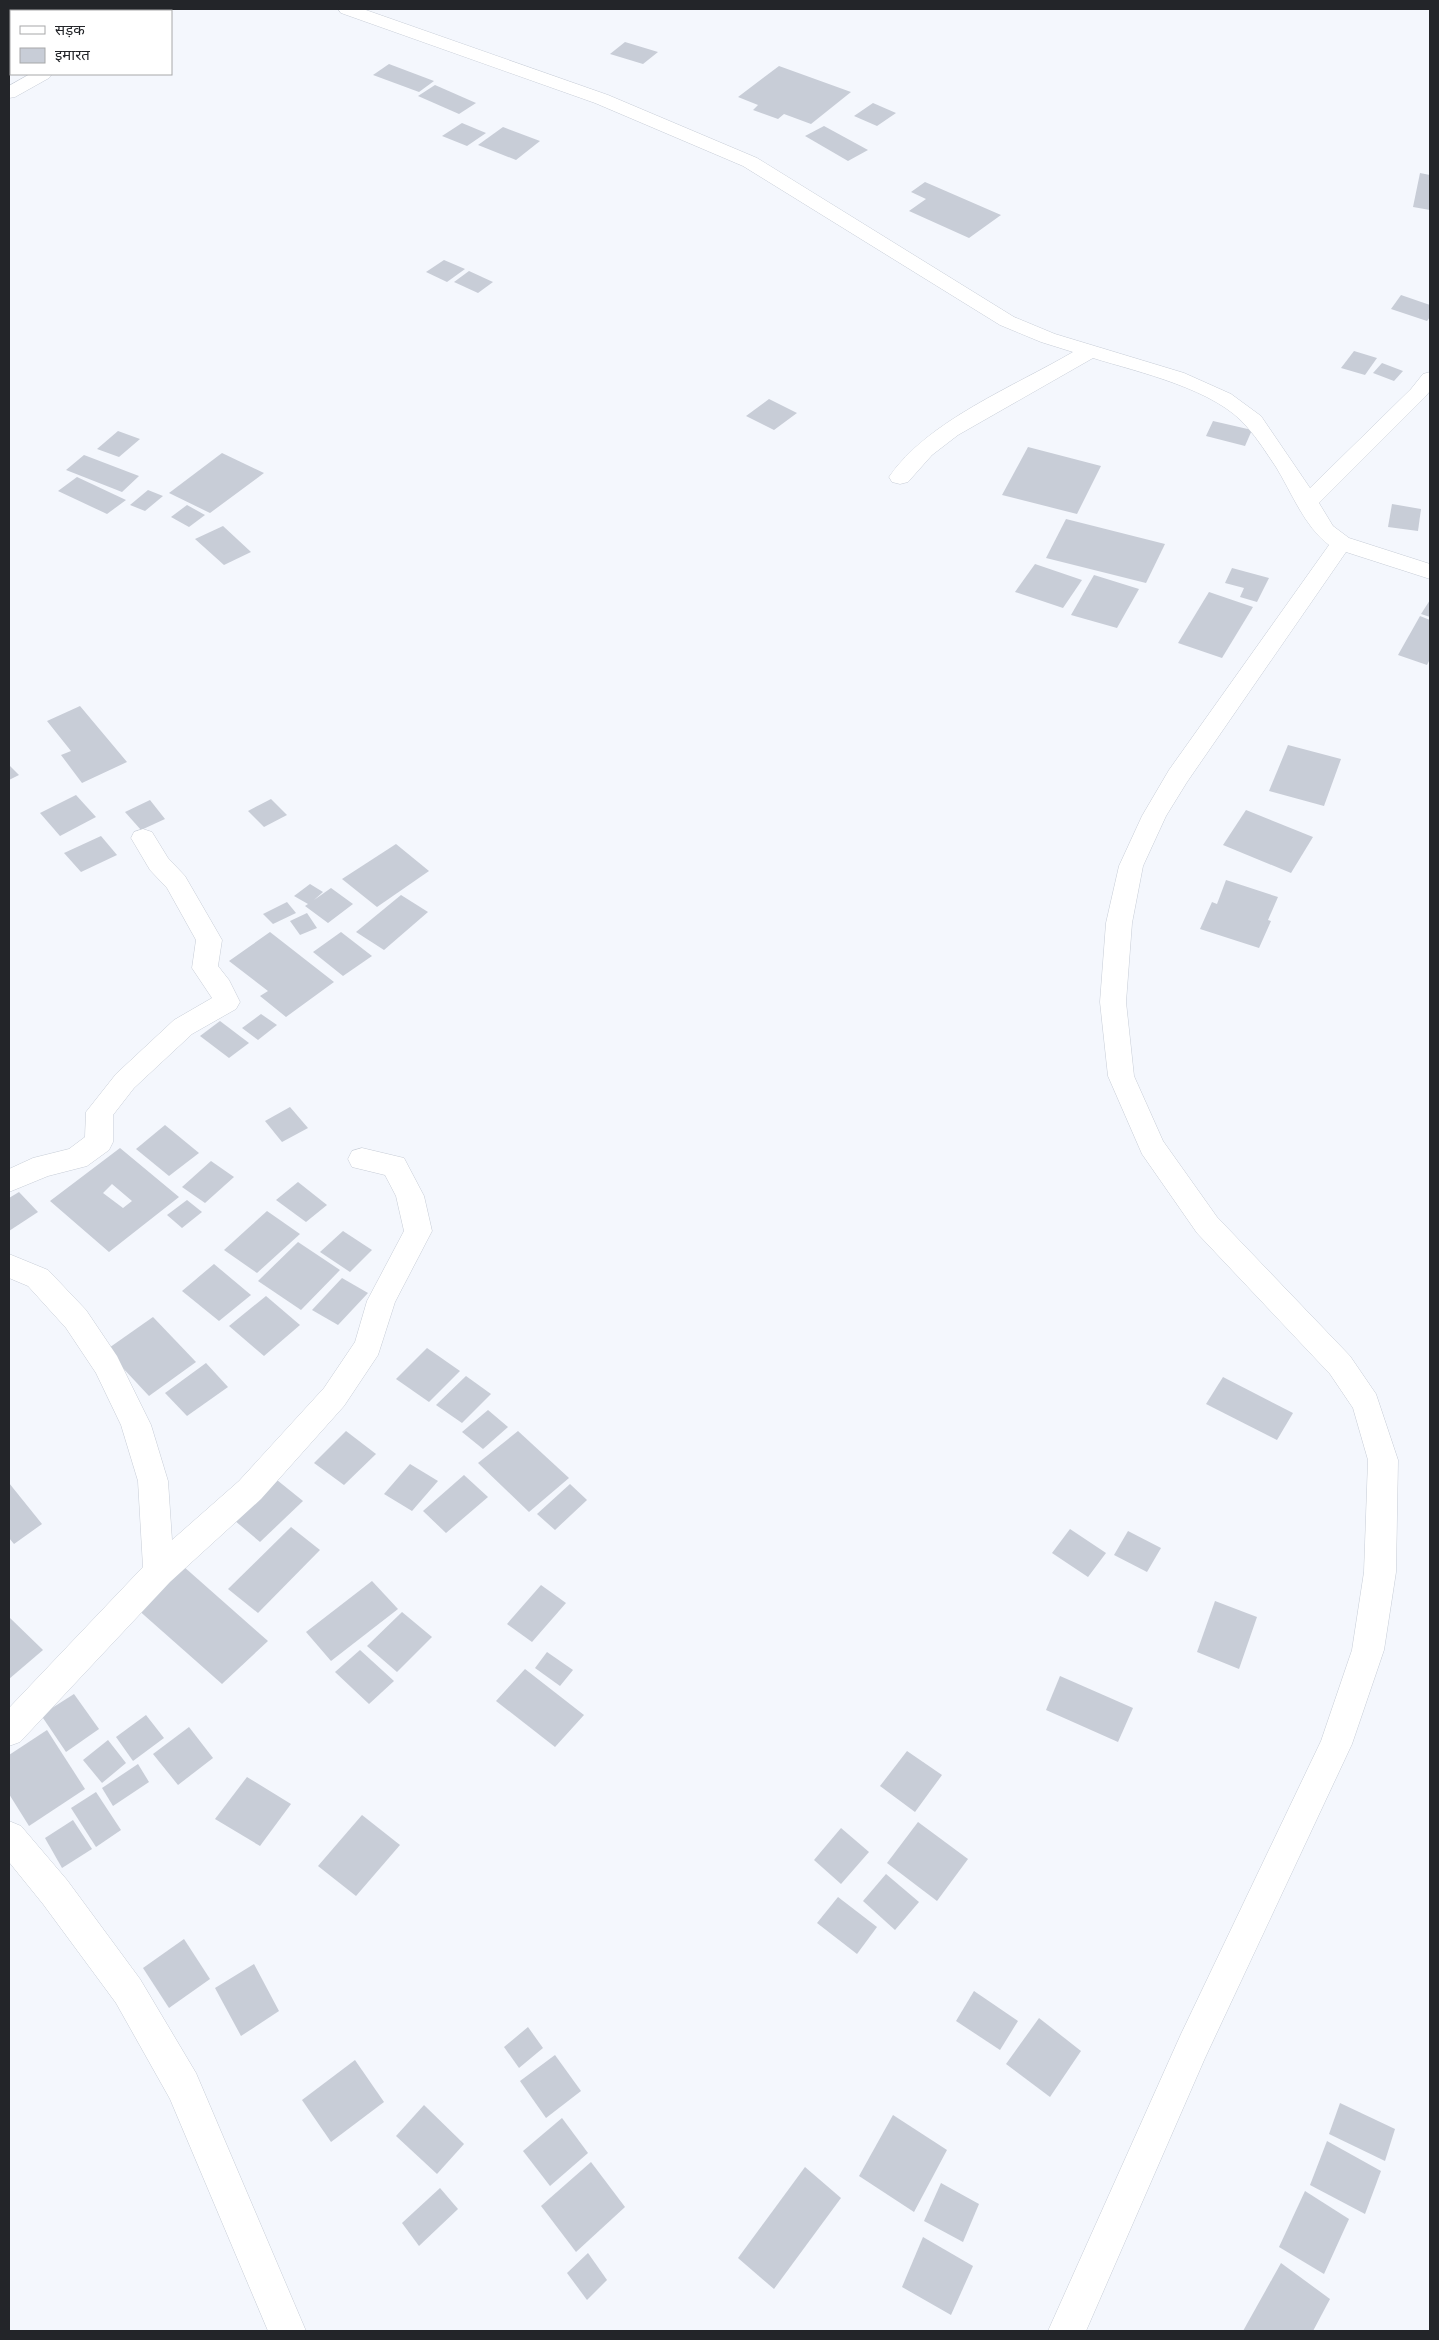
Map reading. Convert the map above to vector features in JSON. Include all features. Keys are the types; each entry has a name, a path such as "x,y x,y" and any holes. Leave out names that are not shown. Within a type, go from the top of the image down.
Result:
{"street":[{"path":"347,9 706,140 750,162 1007,321 1048,338 1177,377 1224,398 1254,421 1285,464 1325,531 1342,543 1430,572"},
{"path":"9,93 41,75"},
{"path":"900,477 915,457 944,433 971,415 1011,396 1090,351"},
{"path":"1307,503 1418,393 1430,378"},
{"path":"1067,2331 1193,2046 1336,1744 1368,1650 1380,1572 1383,1460 1366,1403 1340,1365 1207,1225 1152,1146 1122,1076 1113,1002 1119,923 1131,866 1154,816 1178,776 1342,543"},
{"path":"9,1181 43,1166 77,1158 99,1142 99,1112 125,1081 183,1027 227,1002 220,987 205,968 209,940 176,882 159,864 143,838"},
{"path":"9,1731 159,1572 250,1490 334,1397 368,1346 381,1301 418,1231 410,1196 394,1166 362,1159"},
{"path":"9,1266 38,1278 76,1319 107,1365 136,1425 153,1481 159,1572"},
{"path":"9,1837 56,1892 128,1991 183,2086 288,2331"}],"building":[{"path":"9,19 10,42 9,42"},
{"path":"625,42 658,52 643,64 610,54"},
{"path":"389,64 434,81 419,92 373,75"},
{"path":"779,66 851,92 811,124 784,114 778,119 753,110 758,105 738,97"},
{"path":"435,85 476,103 459,114 418,96"},
{"path":"873,103 896,113 877,126 854,116"},
{"path":"462,123 486,133 467,146 442,136"},
{"path":"824,126 868,150 848,161 805,136"},
{"path":"503,127 540,141 516,160 478,145"},
{"path":"1420,173 1430,175 1430,210 1413,207"},
{"path":"925,182 1001,215 969,238 909,211 926,199 911,192"},
{"path":"444,260 465,269 447,282 426,272"},
{"path":"469,271 493,282 478,293 454,282"},
{"path":"1401,295 1430,305 1430,317 1427,321 1391,309"},
{"path":"1354,351 1377,358 1365,375 1341,368"},
{"path":"1382,363 1403,371 1394,381 1373,373"},
{"path":"769,399 797,413 774,430 746,416"},
{"path":"1213,421 1252,430 1245,446 1206,436"},
{"path":"118,431 140,439 119,457 97,449"},
{"path":"1028,447 1101,466 1077,514 1002,495"},
{"path":"222,453 264,473 210,513 169,493"},
{"path":"84,455 139,476 122,492 66,470"},
{"path":"77,477 126,500 107,514 58,491"},
{"path":"148,490 163,496 145,511 130,505"},
{"path":"1392,504 1421,509 1418,531 1388,527"},
{"path":"187,505 205,515 189,527 171,517"},
{"path":"1066,519 1165,544 1146,583 1046,558"},
{"path":"223,526 251,552 224,565 195,539"},
{"path":"1035,564 1082,580 1063,608 1015,592"},
{"path":"1232,568 1269,578 1257,602 1240,597 1244,588 1225,583"},
{"path":"1094,575 1139,589 1117,628 1071,615"},
{"path":"1209,592 1253,607 1222,658 1178,643"},
{"path":"1430,600 1430,617 1421,614"},
{"path":"1420,616 1430,620 1430,659 1427,665 1398,655"},
{"path":"80,706 127,762 82,783 61,755 71,751 47,721"},
{"path":"1288,745 1341,759 1324,806 1269,791"},
{"path":"9,765 19,775 9,780"},
{"path":"76,795 96,817 60,836 40,813"},
{"path":"271,799 287,815 264,827 248,811"},
{"path":"150,800 165,819 141,830 125,812"},
{"path":"1246,810 1313,837 1291,873 1223,845"},
{"path":"101,836 117,855 81,872 64,853"},
{"path":"396,844 429,871 377,907 342,879"},
{"path":"1226,880 1278,897 1268,920 1271,921 1259,948 1200,929 1212,902 1217,904"},
{"path":"310,884 323,892 314,900 331,888 353,904 328,923 305,906 308,904 294,896"},
{"path":"401,895 428,912 384,950 356,932"},
{"path":"287,902 296,913 273,924 263,914"},
{"path":"307,913 317,928 300,935 290,921"},
{"path":"270,932 334,982 286,1017 260,996 268,991 229,961"},
{"path":"341,932 372,956 343,976 313,952"},
{"path":"261,1014 277,1025 258,1040 242,1028"},
{"path":"220,1021 249,1043 229,1058 200,1036"},
{"path":"290,1107 308,1128 282,1142 265,1121"},
{"path":"165,1125 199,1153 169,1176 136,1149"},
{"path":"120,1148 179,1197 109,1252 50,1201","holes":["112,1184 132,1201 123,1208 103,1193"]},
{"path":"211,1161 234,1177 205,1203 182,1187"},
{"path":"298,1182 327,1205 306,1222 276,1200"},
{"path":"19,1192 38,1212 9,1231 9,1198"},
{"path":"187,1200 202,1212 182,1228 167,1215"},
{"path":"267,1211 300,1234 257,1273 224,1250"},
{"path":"343,1231 372,1250 350,1272 320,1252"},
{"path":"298,1242 340,1270 301,1310 258,1281"},
{"path":"214,1264 251,1295 219,1321 182,1291"},
{"path":"342,1278 368,1293 338,1325 312,1310"},
{"path":"266,1296 300,1325 264,1356 229,1326"},
{"path":"153,1317 196,1362 149,1396 106,1350"},
{"path":"427,1348 460,1371 429,1402 396,1379"},
{"path":"206,1363 228,1387 187,1416 165,1393"},
{"path":"466,1376 491,1394 462,1423 436,1405"},
{"path":"1223,1377 1293,1413 1277,1440 1206,1404"},
{"path":"488,1410 508,1427 483,1449 462,1432"},
{"path":"346,1431 376,1454 344,1485 314,1463"},
{"path":"518,1431 569,1478 529,1512 478,1463"},
{"path":"410,1464 438,1481 412,1511 384,1494"},
{"path":"464,1475 488,1497 446,1533 423,1511"},
{"path":"277,1480 303,1501 260,1542 234,1520"},
{"path":"9,1483 42,1524 14,1544 9,1538"},
{"path":"570,1484 587,1500 555,1530 537,1514"},
{"path":"291,1527 320,1550 258,1613 228,1589"},
{"path":"1070,1529 1106,1553 1088,1577 1052,1553"},
{"path":"1128,1531 1161,1548 1147,1572 1114,1555"},
{"path":"183,1566 268,1641 222,1684 136,1608"},
{"path":"372,1581 398,1609 331,1661 306,1632"},
{"path":"541,1585 566,1603 532,1642 507,1624"},
{"path":"1215,1601 1257,1617 1239,1669 1197,1652"},
{"path":"402,1612 432,1637 397,1672 367,1646"},
{"path":"9,1617 43,1650 9,1679"},
{"path":"360,1650 394,1681 369,1704 335,1672"},
{"path":"547,1652 573,1670 560,1686 535,1668"},
{"path":"525,1669 584,1715 555,1747 496,1701"},
{"path":"1060,1676 1133,1708 1118,1742 1046,1710"},
{"path":"74,1694 99,1729 66,1752 41,1715"},
{"path":"146,1715 164,1738 133,1761 116,1737"},
{"path":"189,1727 213,1758 178,1785 153,1754"},
{"path":"47,1730 85,1789 29,1826 9,1794 9,1755"},
{"path":"108,1740 126,1763 102,1783 83,1760"},
{"path":"907,1751 942,1775 915,1812 880,1786"},
{"path":"138,1764 149,1782 113,1806 102,1788"},
{"path":"247,1777 291,1804 260,1846 215,1819"},
{"path":"96,1792 121,1830 96,1847 71,1808"},
{"path":"362,1815 400,1845 356,1896 318,1866"},
{"path":"73,1820 92,1849 62,1868 45,1838"},
{"path":"918,1822 968,1859 937,1901 887,1863"},
{"path":"841,1828 869,1852 841,1884 814,1860"},
{"path":"886,1874 919,1902 895,1930 863,1901"},
{"path":"838,1897 877,1927 857,1954 817,1923"},
{"path":"184,1939 210,1979 169,2008 143,1968"},
{"path":"254,1964 279,2011 241,2036 215,1988"},
{"path":"974,1991 1018,2021 1000,2050 956,2021"},
{"path":"1039,2018 1081,2051 1050,2097 1006,2064"},
{"path":"528,2027 543,2048 519,2068 504,2047"},
{"path":"555,2055 581,2091 546,2118 520,2081"},
{"path":"355,2060 384,2102 331,2142 302,2100"},
{"path":"1340,2103 1395,2129 1385,2161 1329,2134"},
{"path":"424,2105 464,2144 437,2174 396,2136"},
{"path":"893,2115 947,2150 914,2212 859,2176"},
{"path":"562,2118 588,2153 550,2186 523,2151"},
{"path":"1327,2141 1381,2171 1365,2214 1310,2185"},
{"path":"591,2162 625,2207 576,2252 541,2206"},
{"path":"805,2167 841,2198 774,2289 738,2258"},
{"path":"941,2183 979,2204 963,2242 924,2221"},
{"path":"440,2188 458,2209 419,2246 402,2223"},
{"path":"1305,2191 1349,2219 1324,2274 1279,2247"},
{"path":"923,2237 973,2266 951,2315 902,2287"},
{"path":"588,2253 607,2280 587,2300 567,2273"},
{"path":"1281,2263 1330,2299 1313,2331 1243,2331"}]}
